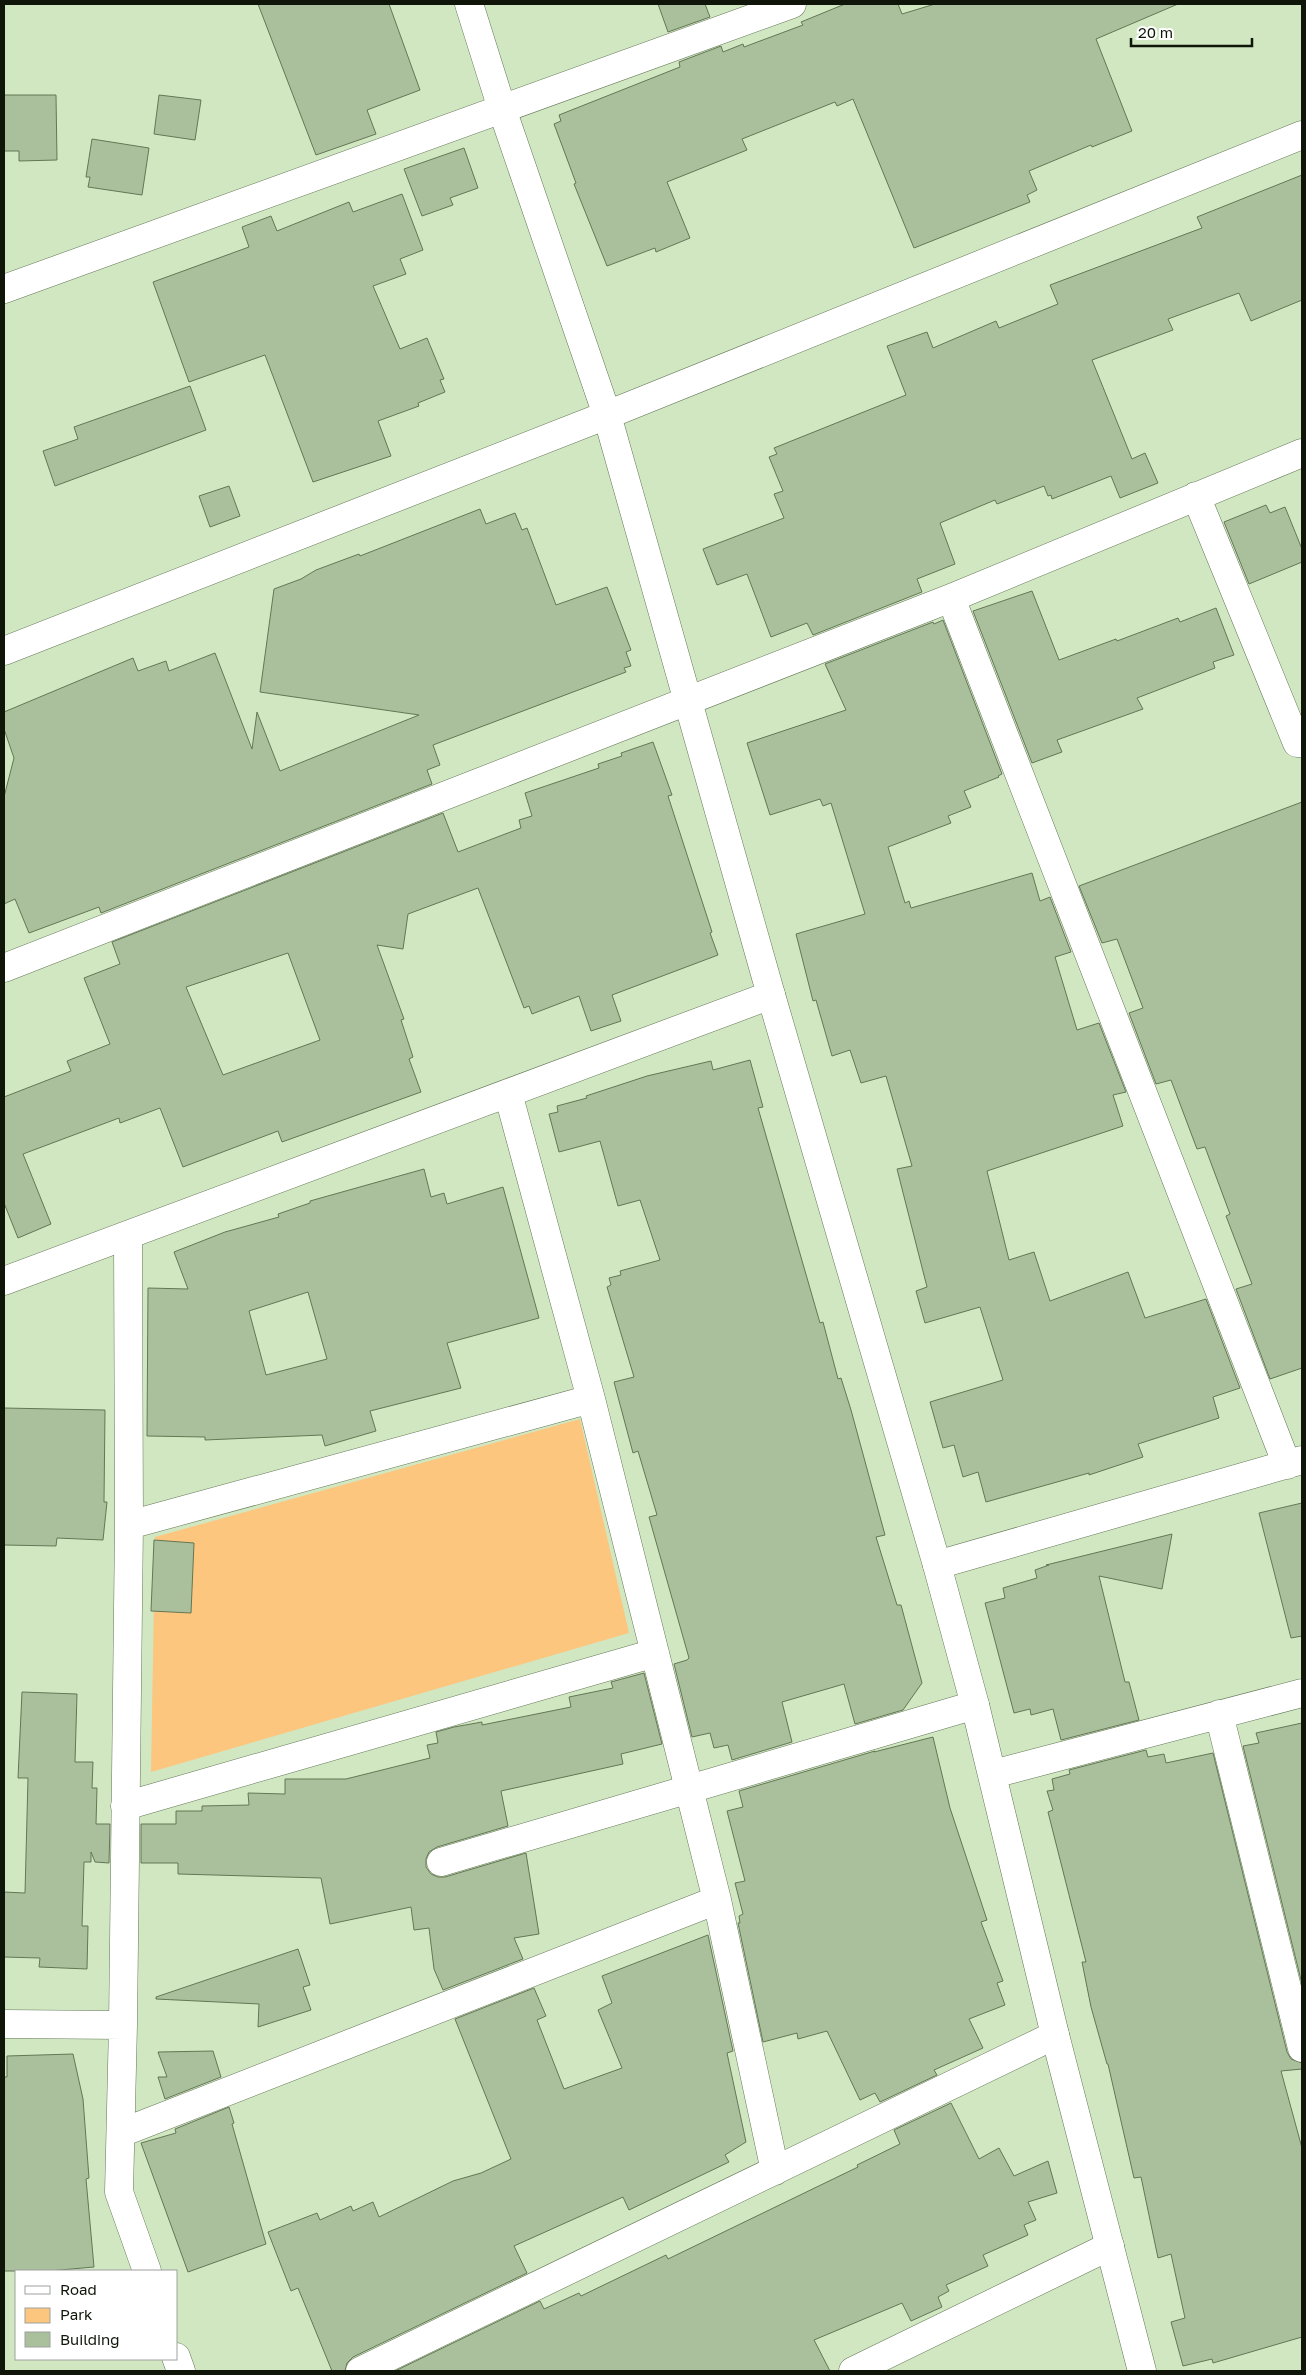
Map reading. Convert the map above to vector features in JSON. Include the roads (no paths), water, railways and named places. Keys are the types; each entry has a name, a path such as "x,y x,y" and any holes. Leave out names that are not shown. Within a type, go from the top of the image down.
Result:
{"street":[{"path":"469,4 502,109 607,415 771,995 937,1564 976,1705 1055,2035 1142,2371"},
{"path":"4,289 792,4"},
{"path":"4,651 607,415 1302,135"},
{"path":"4,968 951,598 1302,453"},
{"path":"1196,496 1297,743 1302,742"},
{"path":"937,1564 1295,1462 951,598"},
{"path":"4,1281 771,995"},
{"path":"508,1093 591,1399 690,1788 717,1900 775,2171"},
{"path":"128,1235 129,1525 119,2192 147,2270"},
{"path":"129,1525 591,1399"},
{"path":"125,1806 655,1653"},
{"path":"993,1774 1302,1693"},
{"path":"441,1862 976,1705"},
{"path":"1219,1714 1302,2048"},
{"path":"121,2133 717,1900"},
{"path":"4,2024 123,2025"},
{"path":"360,2371 1055,2035"},
{"path":"853,2371 1110,2246"}]}
